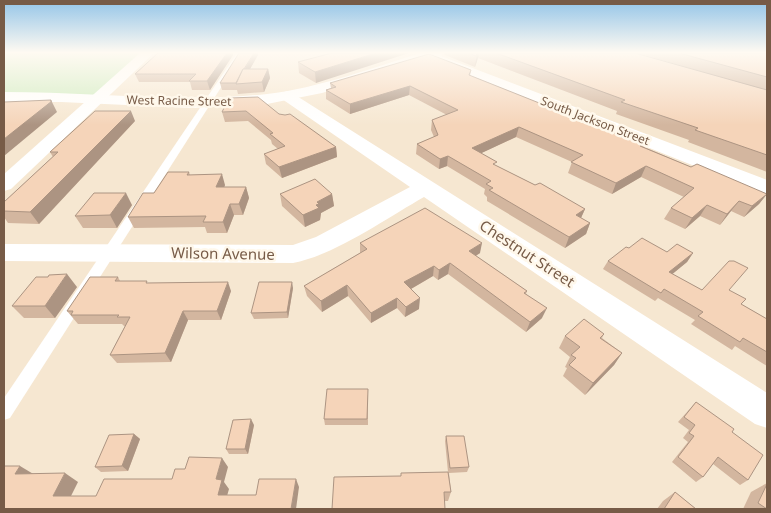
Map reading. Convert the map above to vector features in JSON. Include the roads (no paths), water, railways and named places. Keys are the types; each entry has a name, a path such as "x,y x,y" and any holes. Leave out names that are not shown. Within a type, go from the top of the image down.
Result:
{"main road":[{"name":"West Racine Street","path":"4,97 99,98 207,103 248,101 316,90 357,77"},
{"name":"South Jackson Street","path":"488,77 767,188"}],"street":[{"path":"4,185 122,77"},
{"name":"Chestnut Street","path":"287,96 767,412"},
{"name":"Wilson Avenue","path":"4,253 280,255 305,252 425,188"}],"lane":[{"path":"4,412 224,77"}]}
